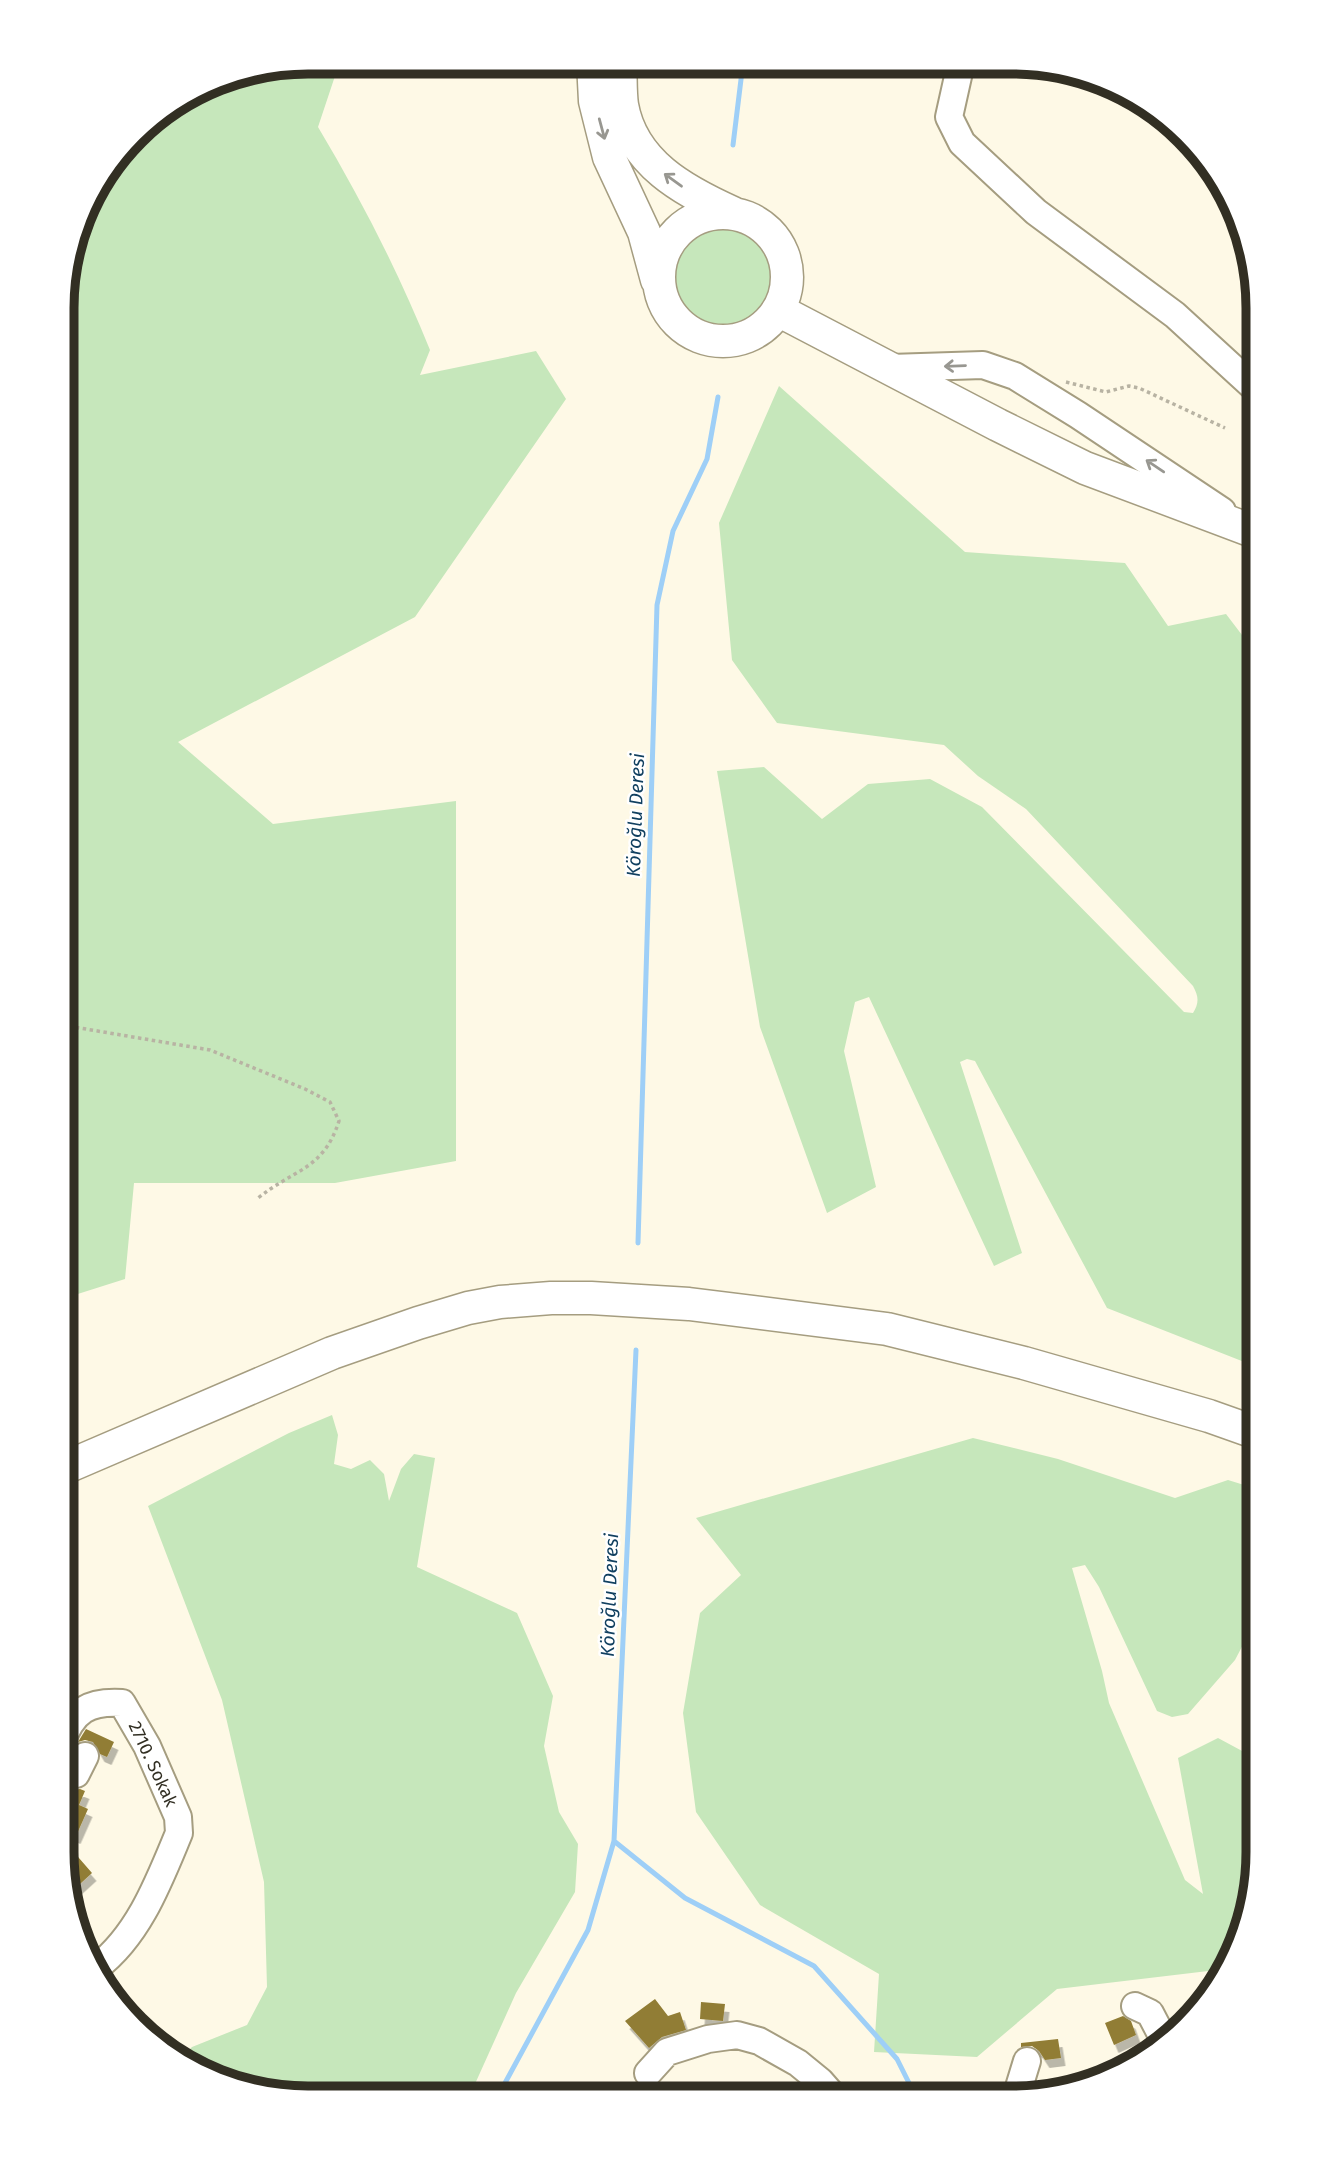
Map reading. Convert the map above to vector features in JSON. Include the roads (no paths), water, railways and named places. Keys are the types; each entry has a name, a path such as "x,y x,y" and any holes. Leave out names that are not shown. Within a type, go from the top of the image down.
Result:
{"main road":[{"path":"594,74 595,101 609,157 644,232 661,295 670,315 686,330 705,339 727,341 747,337 765,326 778,310 786,290 787,270 781,249 769,232 752,219 733,213 671,181 648,159 633,139 622,106 621,74"},
{"path":"661,295 658,274 663,253 674,234 691,220 711,213 733,213"},
{"path":"778,310 1085,468 1246,530"},
{"path":"74,1464 332,1353 418,1323 468,1308 500,1302 551,1298 689,1304 887,1329 1024,1363 1245,1429"}],"street":[{"path":"959,74 949,117 962,143 1036,212 1175,315 1246,380"},
{"path":"890,368 983,365 1015,376 1246,527"},
{"name":"2710. Sokak","path":"74,1721 85,1708 100,1702 122,1703 147,1746 178,1817 179,1833 135,1928 102,1963"},
{"path":"74,1774 85,1756"},
{"path":"1135,2006 1150,2013 1160,2032"},
{"path":"648,2073 667,2052 708,2039 737,2035 759,2041 797,2063 824,2086"},
{"path":"1020,2085 1027,2061"}],"waterway":[{"name":"Köroğlu Deresi","path":"733,145 742,74"},
{"name":"Köroğlu Deresi","path":"638,1243 657,605 673,531 707,459 718,397"},
{"name":"Köroğlu Deresi","path":"503,2086 588,1930 614,1841 636,1350"},
{"name":"Köroğlu Deresi","path":"614,1841 685,1898 814,1966 897,2059 910,2086"}]}
